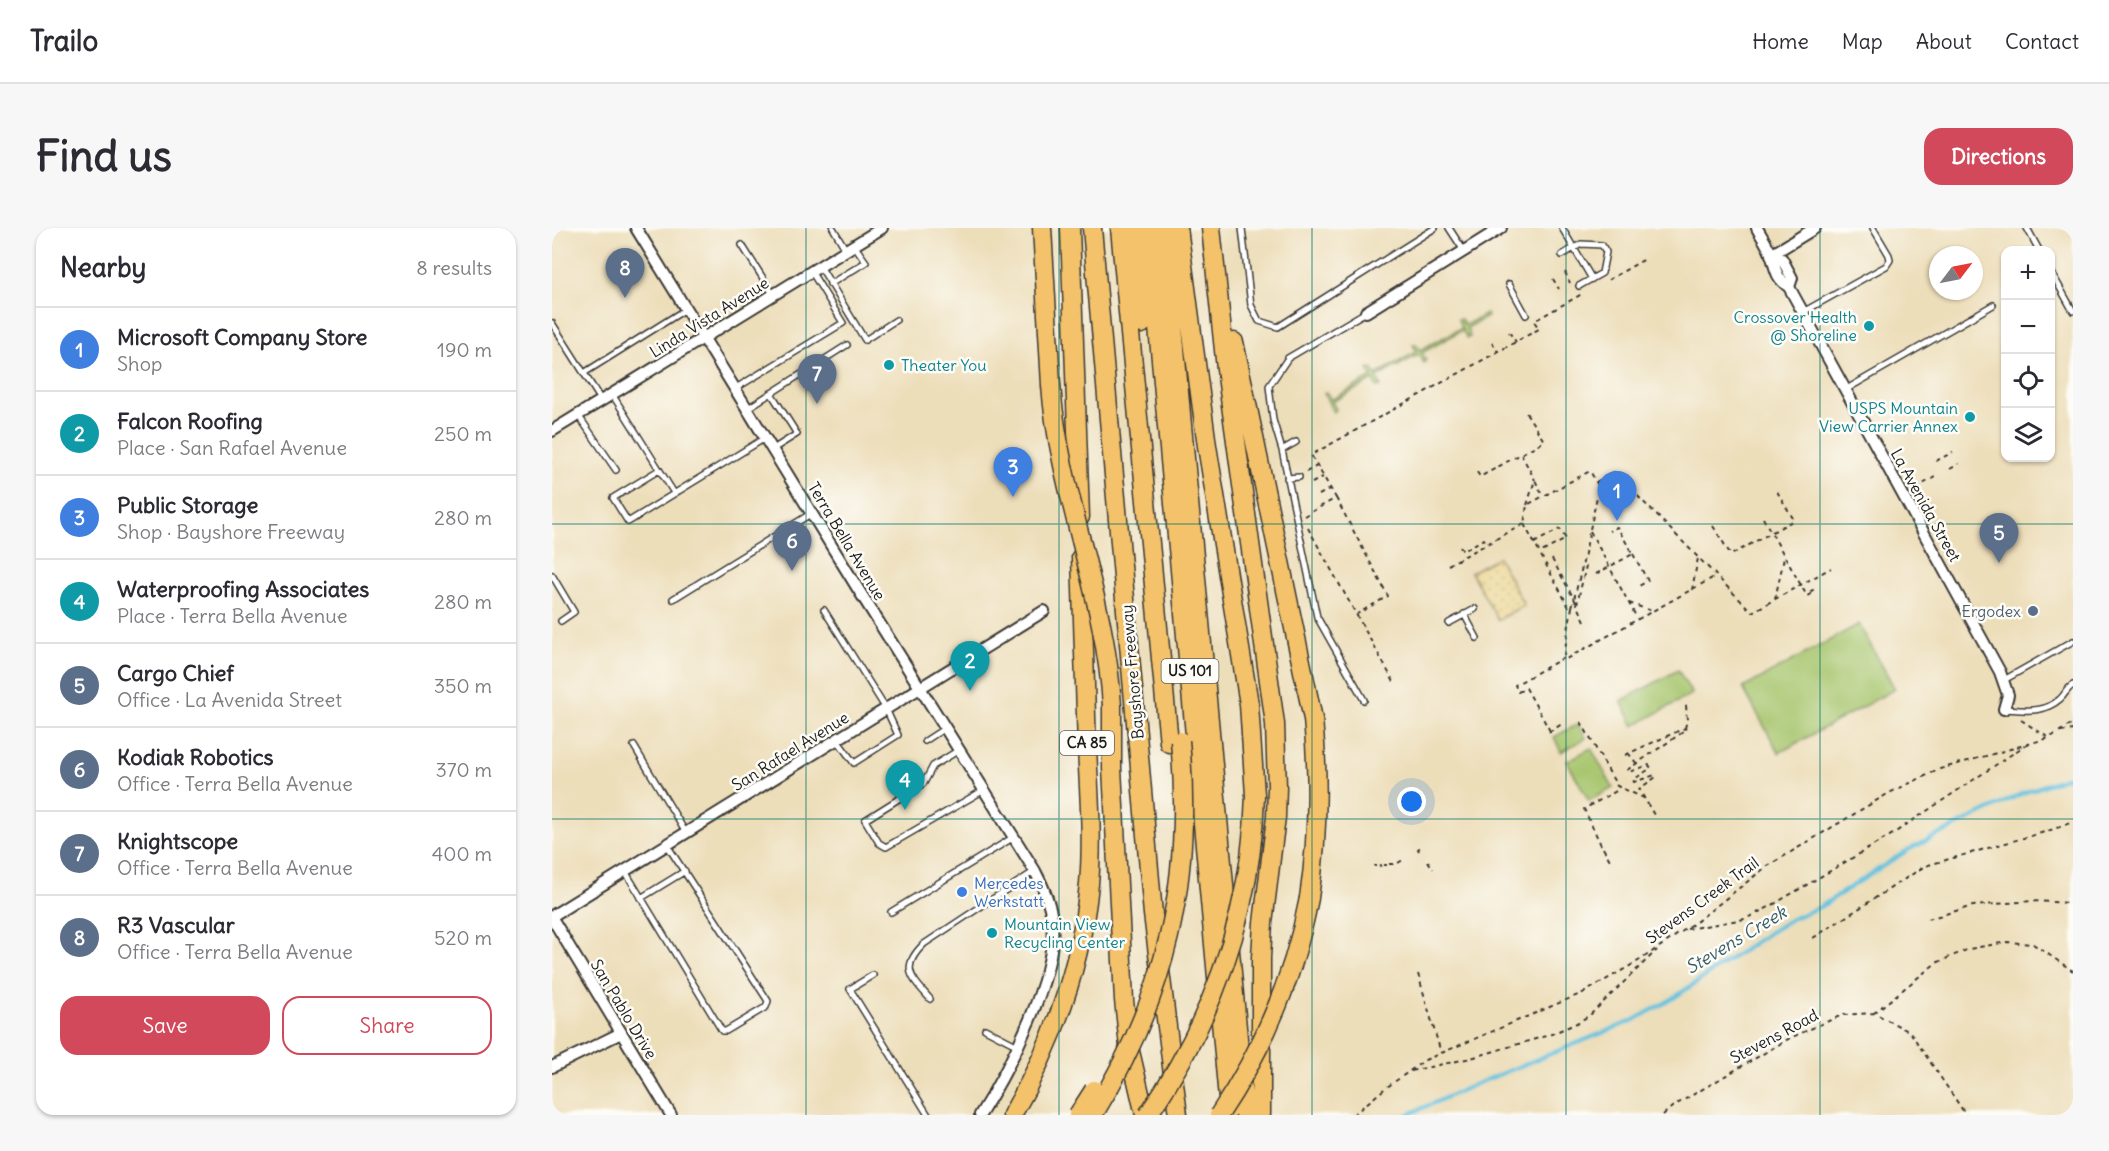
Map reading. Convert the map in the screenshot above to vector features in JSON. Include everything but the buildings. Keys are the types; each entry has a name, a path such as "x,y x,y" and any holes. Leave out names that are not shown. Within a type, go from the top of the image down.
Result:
{"highway":[{"path":"1042,228 1056,435 1105,639 1112,706 1112,768 1125,1008 1131,1059 1147,1115"},
{"path":"1058,228 1079,495"},
{"name":"CA 85","path":"1012,1115 1043,1055 1062,1007 1077,951 1089,884 1090,811 1070,228"},
{"name":"Bayshore Freeway","path":"1092,228 1153,914 1178,1115"},
{"path":"1093,1115 1115,1078 1138,1030 1158,978 1168,943 1177,895 1184,836 1183,776 1174,742 1120,228"},
{"path":"1078,1115 1117,1049 1138,999 1154,950 1166,894 1172,835 1174,742 1134,228"},
{"name":"US 101","path":"1149,228 1230,1115"},
{"name":"US 101","path":"1164,228 1245,1115"},
{"path":"1147,1115 1176,1072 1196,1035 1210,1006 1225,965 1238,922 1249,870 1255,795 1249,705 1203,423 1178,228"},
{"path":"1211,228 1248,416 1313,719 1318,780 1316,850 1299,945 1275,1013 1254,1059 1219,1115"},
{"path":"1211,228 1227,378 1275,724 1276,817 1261,958 1261,1115"}],"street":[{"name":"Terra Bella Avenue","path":"636,228 1014,837 1034,870 1050,907 1053,936 1051,952 1039,994 1018,1046 980,1115"},
{"name":"Linda Vista Avenue","path":"552,431 882,228"},
{"path":"1366,312 1502,228"},
{"name":"La Avenida Street","path":"1757,228 1771,255 1781,282 1789,287 2004,680 2008,695 2004,709"},
{"path":"1771,255 1815,228"},
{"name":"San Rafael Avenue","path":"552,917 1044,611"},
{"name":"San Pablo Drive","path":"552,917 671,1115"},
{"path":"552,1067 621,1033"}],"lane":[{"path":"830,284 866,262 833,228"},
{"path":"1242,228 1251,305 1259,321 1278,327 1435,228"},
{"path":"1449,228 1464,252"},
{"path":"1562,228 1592,279"},
{"path":"1803,312 1886,266 1890,260 1889,255 1873,228"},
{"path":"2027,228 2038,246"},
{"path":"1562,255 1581,244 1602,245 1606,252 1602,273 1579,286"},
{"path":"742,245 773,294"},
{"path":"815,268 830,284 865,340 896,320"},
{"path":"736,388 843,323 815,268"},
{"path":"2055,279 2073,311"},
{"path":"1509,284 1526,315"},
{"path":"1845,390 1993,305"},
{"path":"584,373 686,309"},
{"path":"1364,700 1317,617 1282,450 1273,420 1269,386 1288,358 1366,312"},
{"path":"552,323 602,401"},
{"path":"748,408 847,345"},
{"path":"771,393 797,434 773,449"},
{"path":"612,394 674,493"},
{"path":"579,415 616,470"},
{"path":"659,470 613,498 628,522 766,438"},
{"path":"1282,450 1296,442"},
{"path":"1287,478 1299,477"},
{"path":"673,599 812,513"},
{"path":"552,575 574,612 561,621"},
{"path":"1449,623 1475,609"},
{"path":"824,610 886,709 898,735 854,763 837,740"},
{"path":"1464,614 1477,638"},
{"path":"2004,680 2073,641"},
{"path":"2004,709 2042,710 2061,698 2073,685"},
{"path":"925,741 945,728"},
{"path":"634,746 686,833"},
{"path":"959,750 933,766 924,783 865,820 879,843 886,847 984,790"},
{"path":"891,912 1014,837"},
{"path":"625,871 722,1031 726,1031 766,1007 768,1001 667,845"},
{"path":"930,999 912,978 909,969 910,961 916,952 924,944 1034,870"},
{"path":"641,898 685,871"},
{"path":"873,975 850,989 928,1115"},
{"path":"985,1029 1018,1046"}],"path":[{"path":"1605,282 1645,259"},
{"path":"1565,272 1570,282"},
{"path":"1553,279 1559,289"},
{"path":"1357,614 1389,596 1311,455 1539,329 1534,321 1585,293"},
{"path":"1509,332 1516,342"},
{"path":"1492,342 1498,352"},
{"path":"1477,472 1480,477 1544,441 1525,411"},
{"path":"1936,461 1953,452"},
{"path":"1521,454 1543,496"},
{"path":"1950,469 1959,464"},
{"path":"1306,472 1317,466"},
{"path":"1527,505 1590,471 1599,487 1577,604"},
{"path":"1596,482 1614,472 1752,612 1831,568"},
{"path":"1312,483 1323,477"},
{"path":"1916,488 1935,477"},
{"path":"1535,480 1524,524 1572,609"},
{"path":"1713,526 1731,555 1794,520 1774,488"},
{"path":"1319,495 1330,489"},
{"path":"1302,517 1336,498"},
{"path":"1763,518 1807,596 1814,592 1813,590 1808,593"},
{"path":"1448,565 1524,524"},
{"path":"1308,527 1394,682"},
{"path":"1609,531 1617,527 1648,581 1639,586"},
{"path":"1534,543 1560,529 1566,539 1540,553"},
{"path":"1590,531 1638,620"},
{"path":"1460,546 1463,551 1484,538 1487,544"},
{"path":"1596,574 1633,554"},
{"path":"1775,599 1785,556"},
{"path":"1692,590 1698,558"},
{"path":"1552,559 1585,621"},
{"path":"1563,658 1572,609 1584,567"},
{"path":"1562,724 1549,731 1526,688 1518,692 1516,685 1716,576"},
{"path":"1629,603 1653,611"},
{"path":"1648,765 1629,772 1628,770 1686,730 1686,705"},
{"path":"2004,709 2049,738"},
{"path":"1581,722 1617,786 1644,798"},
{"name":"Stevens Creek Trail","path":"1353,1115 1425,1060 1585,993 1685,930 1766,867 1889,793 1940,769 2049,738 2073,723"},
{"path":"1637,764 1627,754 1663,740 1685,728"},
{"path":"2058,732 2073,729"},
{"path":"1663,740 1666,745"},
{"path":"1685,930 1745,919 1769,908 1888,837 2030,743"},
{"path":"1645,759 1651,768 1633,780 1654,815"},
{"path":"1635,782 1654,775 1656,777 1639,789"},
{"path":"1611,862 1584,809 1622,789"},
{"path":"1813,938 1924,866 2073,822"},
{"path":"1419,851 1418,849 1422,846"},
{"path":"1382,865 1403,860"},
{"path":"1428,861 1433,869"},
{"path":"1928,920 1973,906 2031,901 2073,903"},
{"path":"1966,1115 1910,1032 1874,1013 1935,963 1970,949 2007,942 2033,944 2073,971"},
{"path":"1408,1072 1471,1058 1549,1035 1575,1024 1590,1015 1664,944"},
{"path":"1418,974 1441,1053"},
{"name":"Stevens Road","path":"1664,1115 1672,1107 1790,1038 1842,1015 1874,1013"}],"green space":[{"path":"1486,314 1487,317 1467,328 1470,337 1467,338 1462,330 1422,353 1426,360 1424,363 1418,355 1377,377 1381,386 1377,387 1373,380 1332,402 1336,409 1332,411 1324,393 1326,392 1331,400 1372,377 1368,369 1372,368 1376,375 1416,352 1413,344 1416,344 1420,350 1461,328 1458,319 1461,319 1465,325"},
{"path":"1859,624 1895,689 1779,753 1743,688"},
{"path":"1678,670 1692,694 1634,726 1621,701"},
{"path":"1578,724 1586,738 1561,752 1554,737"},
{"path":"1591,748 1613,788 1589,801 1567,761"}],"sand":[{"path":"1498,557 1524,605 1498,620 1471,572"}],"waterway":[{"name":"Stevens Creek","path":"1407,1115 1476,1084 1632,1021 1672,999 1791,919 1820,907 1908,850 2023,793 2073,775"}],"place":[{"name":"R3 Vascular","path":"625,298"},
{"name":"Crossover Health @ Shoreline","path":"1869,326"},
{"name":"Theater You","path":"889,365"},
{"name":"Knightscope","path":"817,404"},
{"name":"USPS Mountain View Carrier Annex","path":"1970,417"},
{"name":"Public Storage","path":"1013,497"},
{"name":"Microsoft Company Store","path":"1617,521"},
{"name":"Cargo Chief","path":"1999,563"},
{"name":"Kodiak Robotics","path":"792,571"},
{"name":"Ergodex","path":"2033,611"},
{"name":"Falcon Roofing","path":"970,691"},
{"name":"Waterproofing Associates","path":"905,810"},
{"name":"Mercedes Werkstatt","path":"962,892"},
{"name":"Mountain View Recycling Center","path":"992,933"}]}
